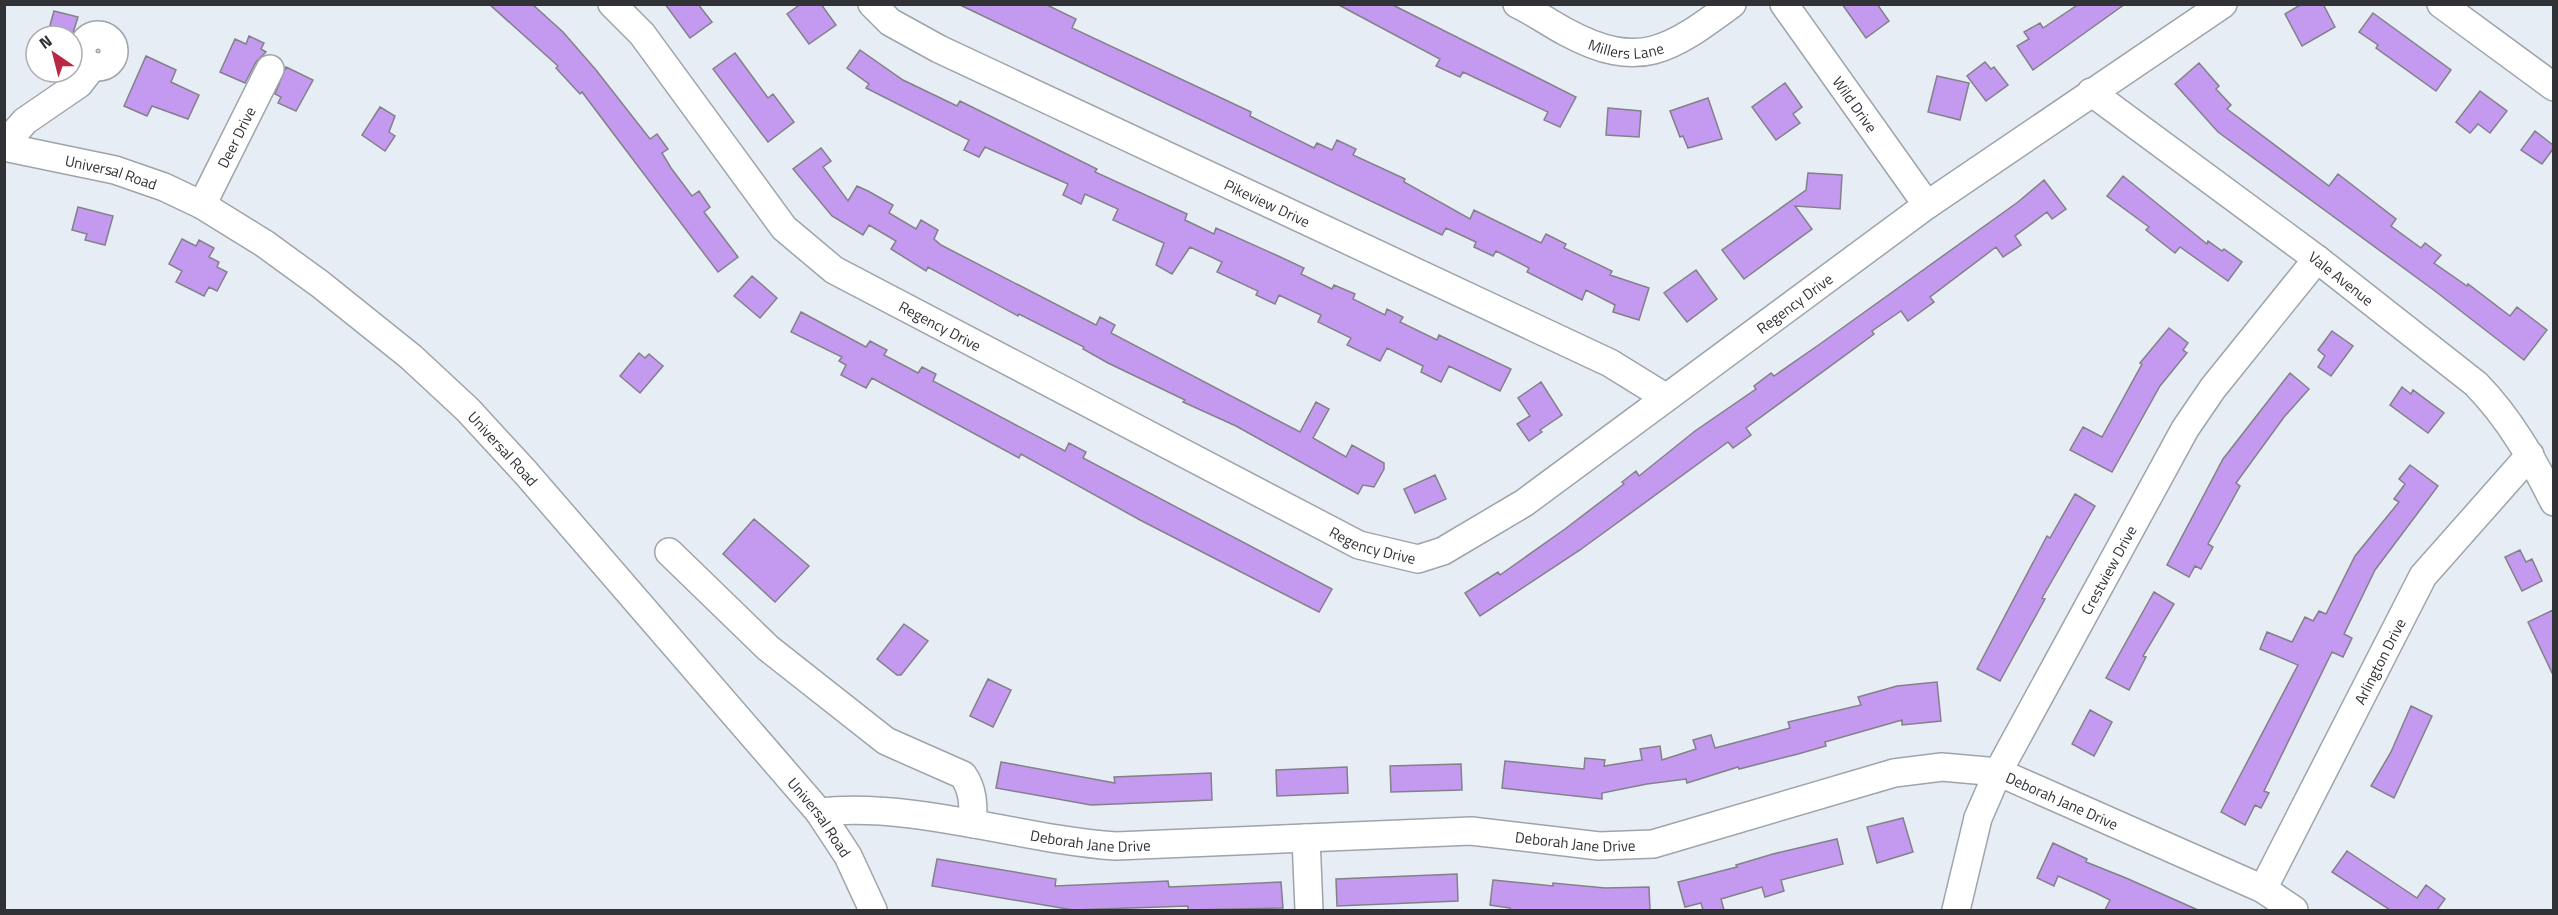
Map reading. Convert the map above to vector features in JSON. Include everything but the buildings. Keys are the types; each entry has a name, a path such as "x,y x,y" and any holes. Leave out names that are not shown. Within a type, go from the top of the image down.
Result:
{"street":[{"name":"Regency Drive","path":"612,4 642,34 784,228 834,270 1359,545 1418,559 1443,551 1524,503 1927,205 2223,4"},
{"name":"Pikeview Drive","path":"872,4 890,22 939,49 1610,363 1665,397"},
{"name":"Millers Lane","path":"1518,4 1567,33 1602,48 1629,53 1664,49 1690,35 1732,4"},
{"name":"Wild Drive","path":"1784,4 1927,205"},
{"path":"2441,4 2553,87"},
{"path":"4,146 25,121 79,84 93,66"},
{"name":"Deer Drive","path":"202,205 270,69"},
{"name":"Vale Avenue","path":"2091,92 2316,259 2476,384 2499,408 2530,455 2553,502"},
{"name":"Universal Road","path":"4,146 115,170 164,187 202,205 264,243 320,284 411,357 468,410 526,473 819,812 848,856 873,910"},
{"name":"Crestview Drive","path":"1956,910 1978,818 1998,772 2185,429 2213,388 2316,259"},
{"name":"Arlington Drive","path":"2263,889 2423,576 2530,455"},
{"path":"669,552 768,648 886,741 963,775 973,796 973,824"},
{"name":"Deborah Jane Drive","path":"819,812 857,808 973,824 1069,843 1116,846 1471,831 1599,846 1653,844 1894,773 1942,768 1998,772 2263,889 2294,910"},
{"path":"1306,838 1309,910"}]}
